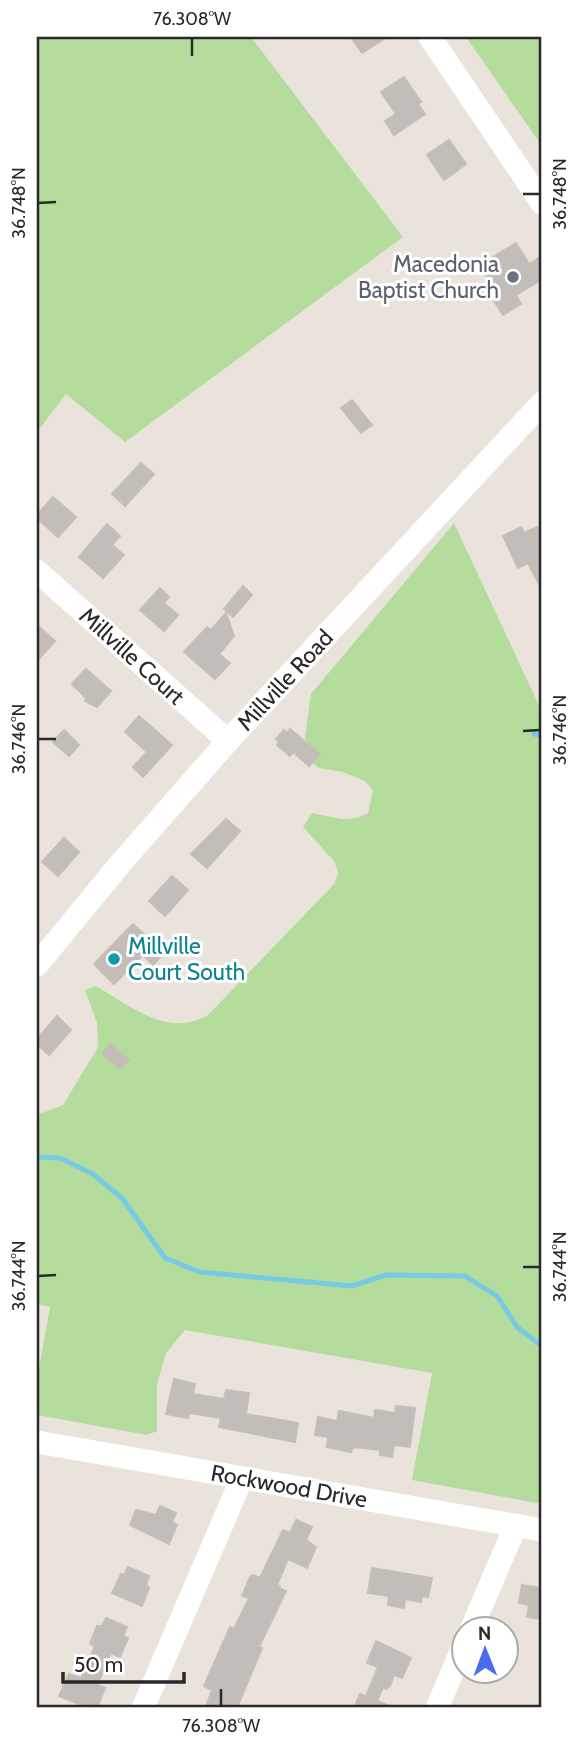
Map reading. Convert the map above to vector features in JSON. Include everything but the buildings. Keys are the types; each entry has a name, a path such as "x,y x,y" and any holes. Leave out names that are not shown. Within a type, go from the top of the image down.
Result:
{"street":[{"path":"430,37 542,202"},
{"name":"Millville Road","path":"37,965 120,864 228,741 542,403"},
{"name":"Millville Court","path":"37,571 228,741"},
{"name":"Rockwood Drive","path":"37,1442 542,1530"},
{"path":"143,1708 242,1478"},
{"path":"477,1616 516,1525"},
{"path":"437,1708 449,1681"}],"green space":[{"path":"37,37 251,37 403,237 125,442 66,394 37,432"},
{"path":"466,37 542,37 542,146"},
{"path":"454,523 542,712 542,1504 412,1480 432,1373 185,1330 166,1353 157,1385 157,1431 147,1435 37,1415 37,1380 50,1307 37,1304 37,1115 63,1105 98,1047 97,1023 85,990 96,986 136,1010 164,1021 193,1021 208,1015 335,883 338,872 334,861 303,827 312,813 348,819 368,813 373,790 365,781 343,772 319,768 309,760 305,737 311,694"}],"waterway":[{"path":"534,734 542,735"},
{"path":"37,1157 60,1158 93,1174 122,1198 165,1258 200,1272 352,1286 386,1275 465,1276 497,1296 517,1327 542,1346"}],"place":[{"name":"Macedonia Baptist Church","path":"513,277"},
{"name":"Millville Court South","path":"114,959"}]}
